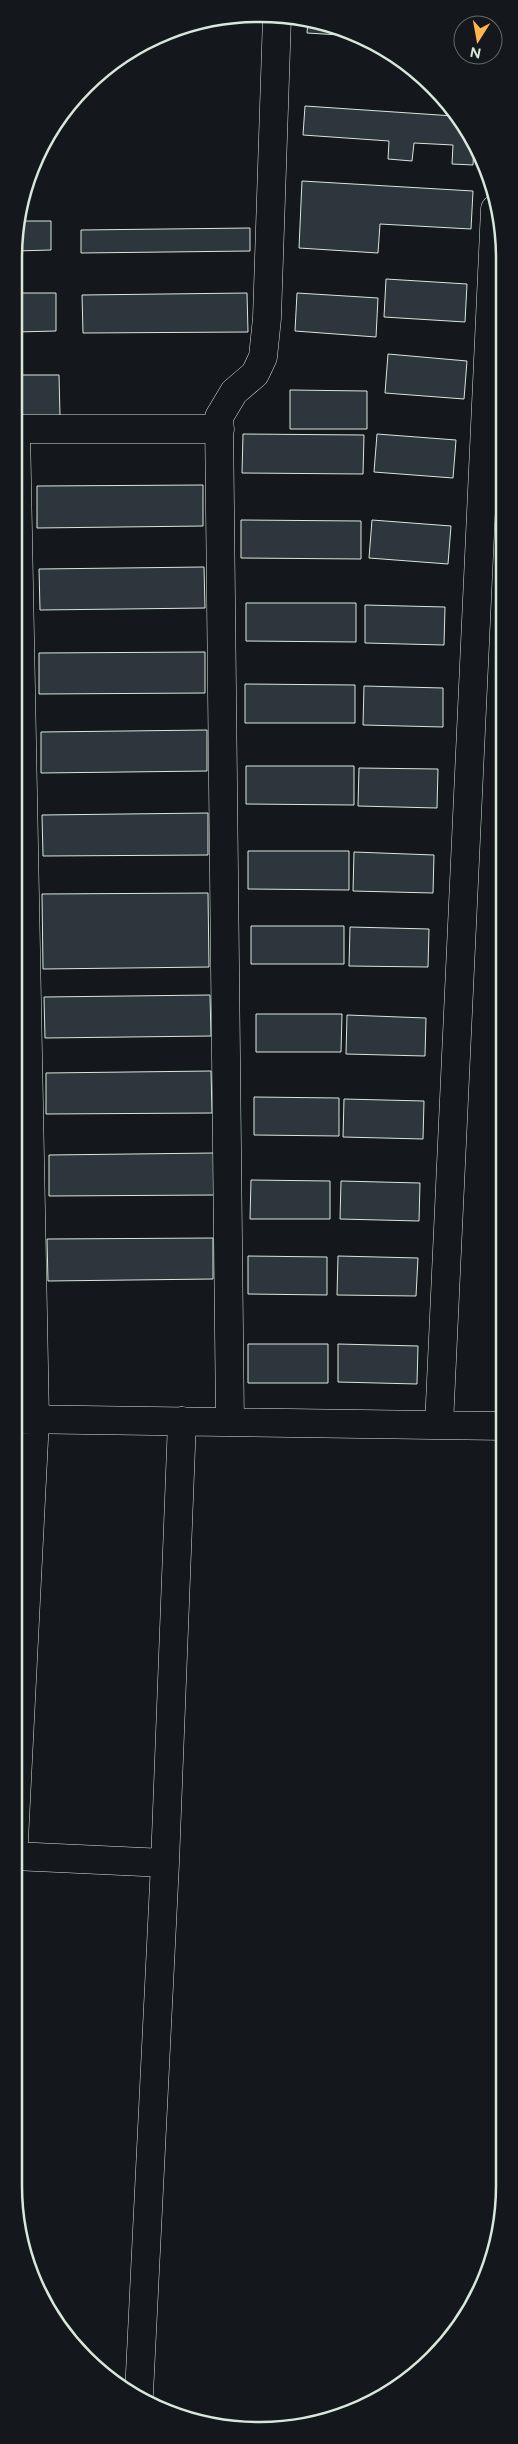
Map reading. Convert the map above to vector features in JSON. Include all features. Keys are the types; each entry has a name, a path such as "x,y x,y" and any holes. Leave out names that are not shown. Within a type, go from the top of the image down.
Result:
{"street":[{"path":"230,1422 220,417 234,392 255,374 263,357 277,23"},
{"path":"439,1424 494,235"},
{"path":"22,429 220,429"},
{"path":"22,1089 25,1419 22,1534"},
{"path":"25,1419 496,1426"},
{"path":"139,2389 165,1863 182,1421"},
{"path":"22,1856 165,1863"}],"building":[{"path":"307,28 333,35 307,33"},
{"path":"305,106 447,116 471,154 473,165 452,164 453,145 414,143 412,161 388,159 389,141 303,135"},
{"path":"302,181 473,191 471,229 380,224 378,253 299,248"},
{"path":"26,221 51,221 51,250 23,251"},
{"path":"250,228 250,251 81,253 81,230"},
{"path":"386,279 467,284 465,322 384,317"},
{"path":"22,293 56,293 56,331 22,332"},
{"path":"247,293 248,332 83,333 82,295"},
{"path":"297,293 378,298 376,337 295,331"},
{"path":"388,354 467,361 464,399 385,393"},
{"path":"22,375 59,375 60,416 22,417"},
{"path":"290,390 367,391 367,429 290,429"},
{"path":"243,434 364,435 363,474 242,473"},
{"path":"377,434 456,440 453,478 374,472"},
{"path":"203,485 203,526 37,528 37,486"},
{"path":"241,520 361,521 361,559 241,558"},
{"path":"372,520 451,526 448,564 369,558"},
{"path":"204,567 205,608 40,610 39,569"},
{"path":"246,603 356,603 356,642 246,641"},
{"path":"365,605 445,607 444,645 365,643"},
{"path":"205,652 205,693 39,694 39,653"},
{"path":"245,684 355,685 355,723 245,723"},
{"path":"364,686 443,688 443,727 363,725"},
{"path":"207,730 207,771 41,773 41,732"},
{"path":"246,766 354,766 354,805 246,804"},
{"path":"359,768 438,769 437,808 358,806"},
{"path":"208,813 208,855 43,856 42,815"},
{"path":"248,851 349,851 349,890 248,889"},
{"path":"354,852 434,855 433,893 353,891"},
{"path":"208,893 209,967 43,969 42,894"},
{"path":"251,926 344,926 344,964 251,964"},
{"path":"350,927 429,929 428,967 349,966"},
{"path":"210,995 211,1036 45,1038 44,997"},
{"path":"256,1014 342,1014 341,1052 256,1052"},
{"path":"347,1015 426,1018 425,1056 346,1054"},
{"path":"211,1071 212,1113 46,1114 46,1073"},
{"path":"254,1097 339,1098 339,1136 254,1135"},
{"path":"344,1099 424,1101 423,1139 343,1137"},
{"path":"214,1153 215,1195 49,1196 49,1155"},
{"path":"251,1180 330,1181 330,1219 250,1219"},
{"path":"341,1181 420,1183 419,1221 340,1219"},
{"path":"213,1238 213,1279 48,1281 47,1239"},
{"path":"248,1256 327,1257 327,1295 248,1294"},
{"path":"338,1256 418,1258 416,1296 337,1295"},
{"path":"248,1344 328,1344 328,1383 248,1383"},
{"path":"338,1344 418,1346 417,1384 338,1382"}]}
